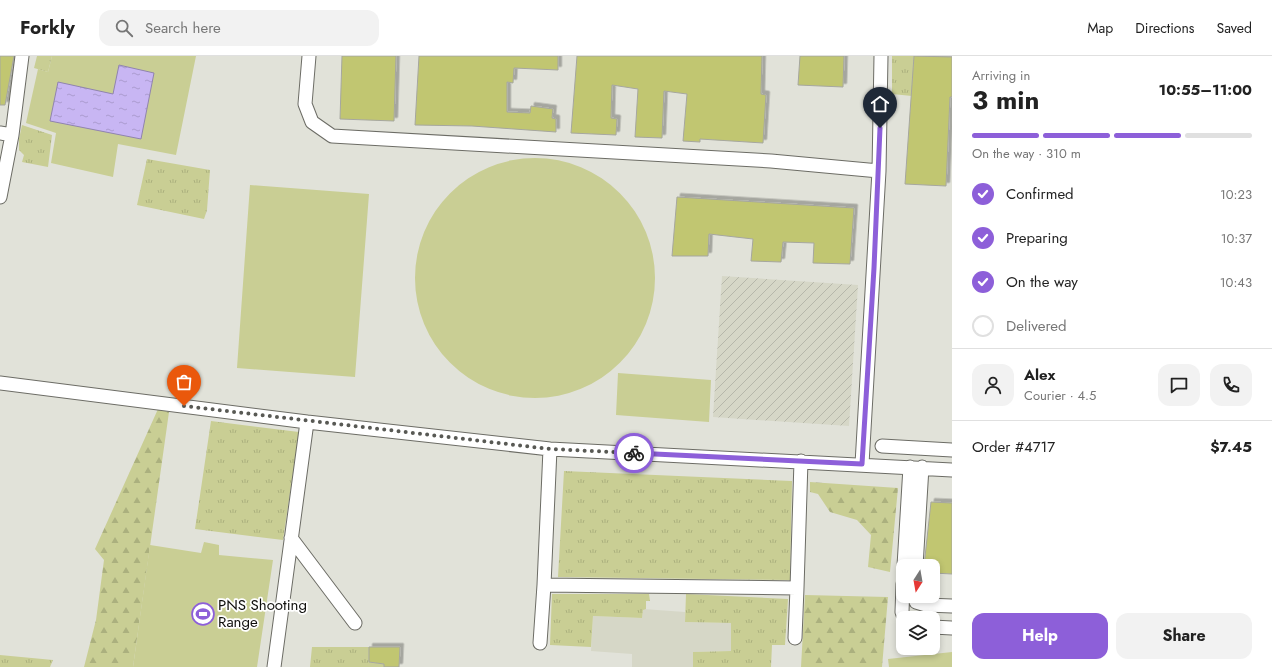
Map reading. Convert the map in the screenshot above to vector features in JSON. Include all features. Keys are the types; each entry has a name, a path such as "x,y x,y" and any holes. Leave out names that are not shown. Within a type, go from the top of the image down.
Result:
{"street":[{"path":"0,197 6,134 22,56"},
{"path":"309,56 306,104 312,122 332,136 771,161 879,172"},
{"path":"862,464 879,172 881,56"},
{"path":"0,383 307,422 550,449 862,464 952,470"},
{"path":"274,667 307,422"},
{"path":"882,446 952,450"},
{"path":"540,644 550,449"},
{"path":"795,638 801,461"},
{"path":"905,559 916,467"},
{"path":"916,467 916,559"},
{"path":"291,538 355,623"},
{"path":"544,585 797,588"},
{"path":"918,603 952,606"},
{"path":"940,627 952,628"}],"shaded area":[{"path":"722,276 858,285 849,426 713,417"},
{"path":"643,609 685,612 685,622 731,623 731,651 694,652 693,667 632,667 632,654 591,651 593,616 642,618"}],"green space":[{"path":"37,56 52,56 48,72 34,68"},
{"path":"52,56 196,56 176,155 118,144 113,177 51,163 56,133 26,123 38,69 48,72"},
{"path":"892,56 914,56 912,96 892,94"},
{"path":"22,125 52,135 48,167 22,162 24,155 19,150 19,139"},
{"path":"523,158 547,158 570,163 592,172 620,193 635,211 646,232 653,255 655,278 653,301 646,324 635,345 620,363 592,384 570,393 547,398 523,398 500,393 478,384 459,371 442,354 429,335 420,313 415,290 415,266 420,243 429,221 442,202 459,185 478,172 500,163"},
{"path":"147,159 210,170 207,210 204,219 137,205"},
{"path":"250,185 369,194 355,377 237,368"},
{"path":"618,373 711,380 709,422 616,415"},
{"path":"158,409 169,412 133,667 84,667 96,620 104,560 95,549"},
{"path":"211,421 299,432 283,540 195,529"},
{"path":"564,471 792,481 790,580 558,577"},
{"path":"810,482 898,488 890,572 868,567 871,535 857,520 830,512 818,494 810,492"},
{"name":"PNS Shooting Range","path":"204,542 219,545 219,555 273,560 257,667 133,667 150,545 201,553"},
{"path":"552,594 649,594 650,601 646,601 646,609 643,610 642,618 593,616 591,647 550,645"},
{"path":"686,594 788,599 785,645 772,645 771,667 693,667 693,652 731,651 731,623 685,622"},
{"path":"805,595 888,597 882,667 801,667"},
{"path":"312,647 369,647 369,662 384,664 384,667 310,667"},
{"path":"952,652 952,667 889,667 888,659 940,655 940,653"},
{"path":"0,655 53,660 50,667 0,667"}],"water":[{"path":"119,65 154,73 141,139 50,121 58,82 113,94"}],"building":[{"path":"0,56 14,56 5,105 0,105"},
{"path":"342,56 396,56 394,121 340,119"},
{"path":"419,56 558,56 558,70 514,68 513,83 507,82 507,112 530,113 531,106 553,109 552,118 556,119 556,132 472,126 415,125"},
{"path":"577,56 762,56 761,94 766,95 763,143 700,139 700,142 683,141 687,94 664,91 662,138 635,137 638,89 612,85 611,118 617,119 616,135 571,133"},
{"path":"800,56 844,56 843,87 798,85"},
{"path":"914,56 952,57 952,97 950,97 946,186 905,184"},
{"path":"677,197 854,208 850,264 813,263 814,243 783,242 781,262 751,261 753,239 709,234 708,256 672,256"},
{"path":"931,502 952,503 952,574 940,573 940,559 925,559"},
{"path":"369,647 400,647 399,667 384,667 384,664 369,662"}],"way so far":[{"path":"184,406 307,422 550,449 634,453"}],"place":[{"name":"PNS Shooting Range","path":"203,614"}],"route":[{"path":"634,453 862,464 874,268 880,128"}]}
